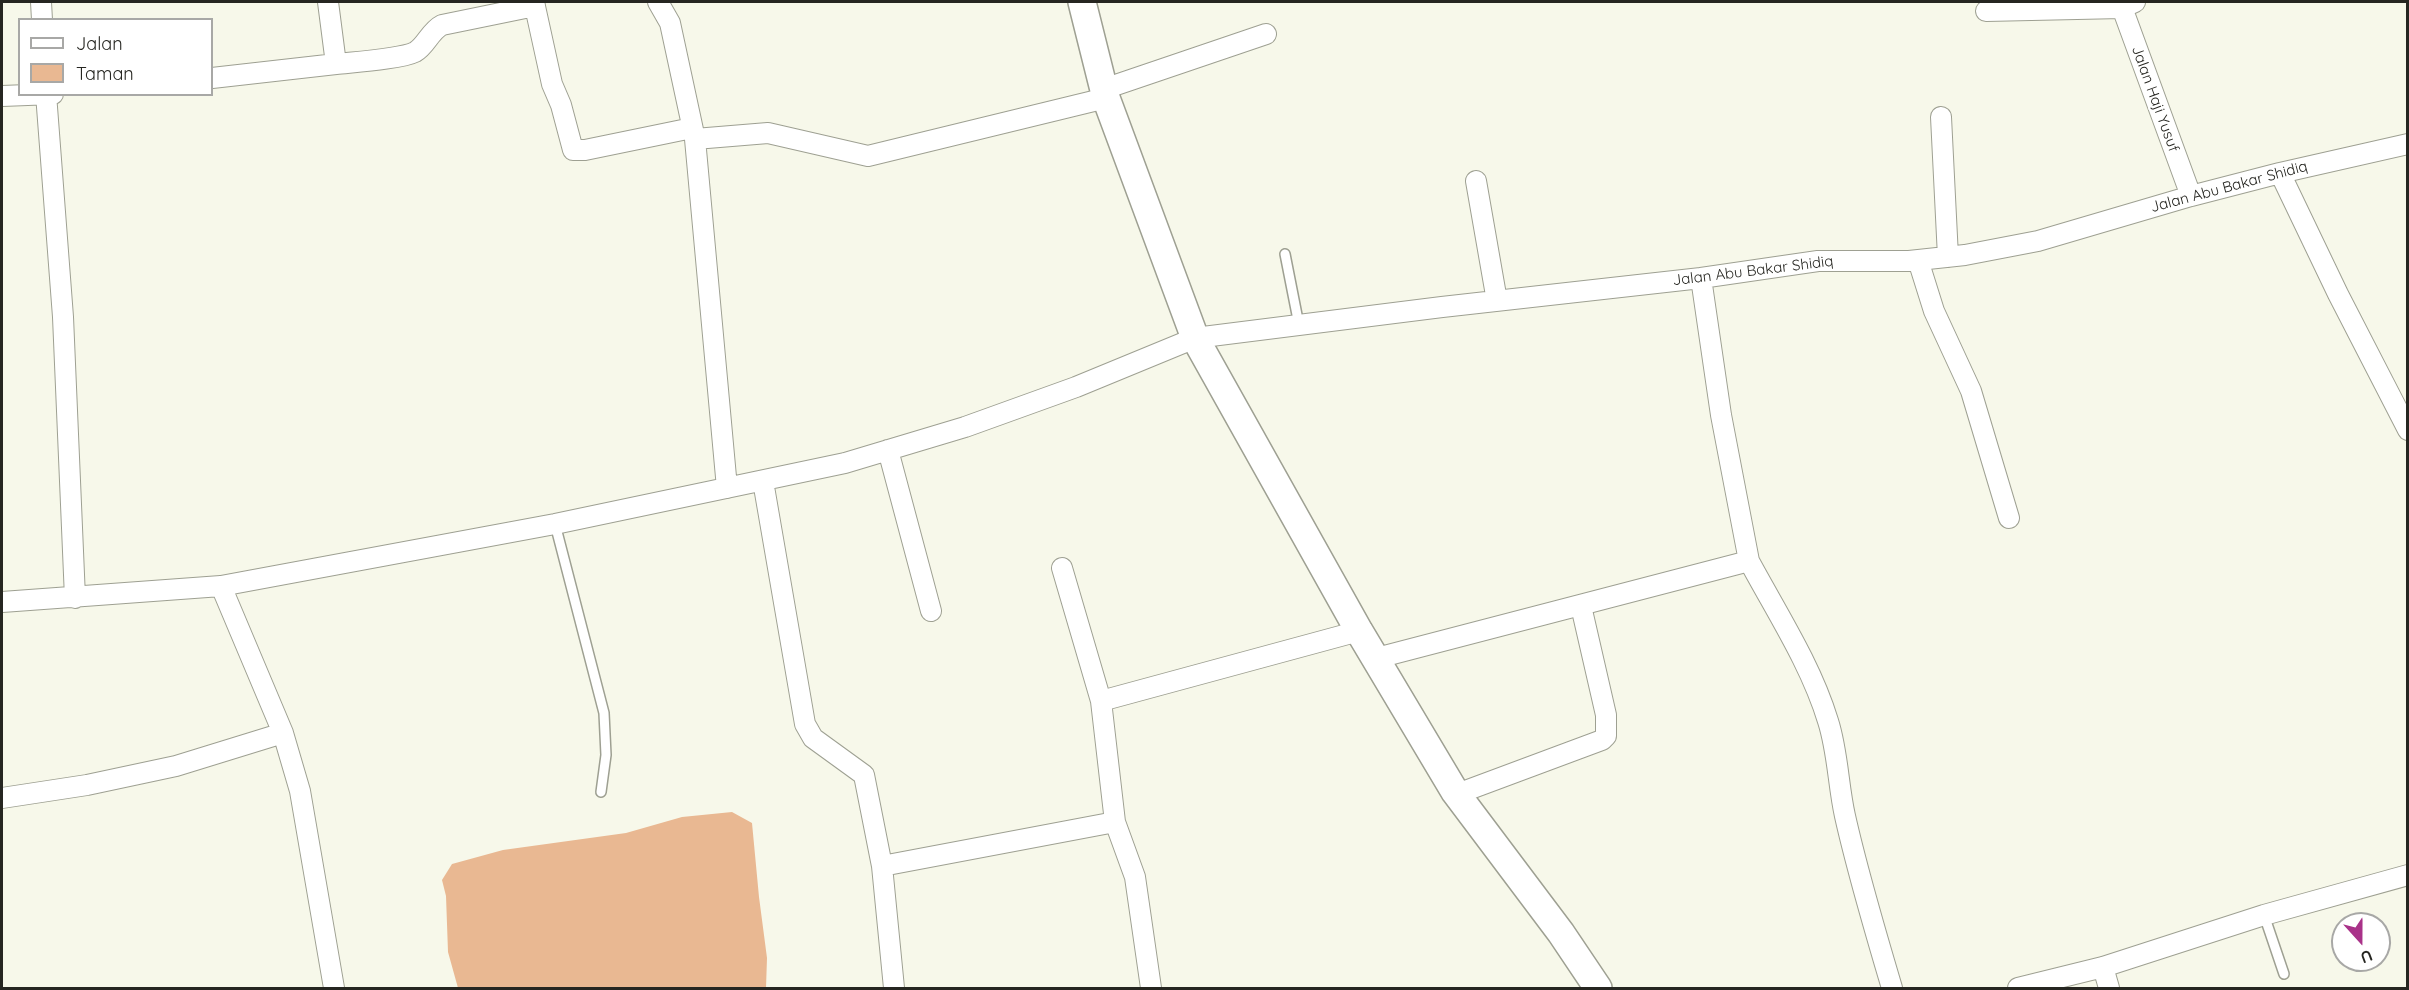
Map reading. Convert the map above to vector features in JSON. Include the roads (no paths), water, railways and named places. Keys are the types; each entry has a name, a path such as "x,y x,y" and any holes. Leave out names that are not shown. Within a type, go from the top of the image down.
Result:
{"street":[{"path":"41,2 42,18"},
{"path":"328,2 336,64"},
{"path":"658,2 670,23 694,134 727,488"},
{"path":"1082,2 1105,94 1195,338 1359,631 1377,658 1422,738 1457,794 1561,933 1598,988"},
{"path":"213,78 408,54 420,48 440,26 535,4 552,84 561,105 573,150 694,134 768,133 868,156 1105,94 1266,34"},
{"path":"1986,11 2126,4"},
{"name":"Jalan Haji Yusuf","path":"2126,4 2191,196"},
{"path":"2,96 18,96"},
{"path":"46,96 63,316 75,598"},
{"path":"1941,117 1948,257"},
{"name":"Jalan Abu Bakar Shidiq","path":"2,602 221,586 555,524 764,481 845,463 965,427 1065,391 1195,338 1701,278 1818,261 1918,260 1948,257 2038,241 2191,196 2408,144"},
{"path":"2280,173 2343,305 2408,430"},
{"path":"1476,181 1497,301"},
{"path":"1918,260 1934,311 1971,391 2009,519"},
{"path":"1701,278 1721,415 1749,561 1810,672 1829,724 1857,865 1892,988"},
{"path":"888,450 931,611"},
{"path":"764,481 805,724 813,738 864,775 882,866 894,988"},
{"path":"1377,658 1749,561"},
{"path":"1062,568 1101,701 1115,822 1135,877 1151,988"},
{"path":"221,586 283,733 300,791 334,988"},
{"path":"1457,794 1602,740 1606,736 1606,715 1581,606"},
{"path":"1101,701 1359,631"},
{"path":"2,798 87,785 176,766 283,733"},
{"path":"882,866 1115,822"},
{"path":"2018,988 2103,967 2264,915 2408,875"},
{"path":"2103,967 2109,988"}],"lane":[{"path":"1285,254 1299,325"},
{"path":"555,524 604,713 606,755 601,792"},
{"path":"2264,915 2284,974"}]}
